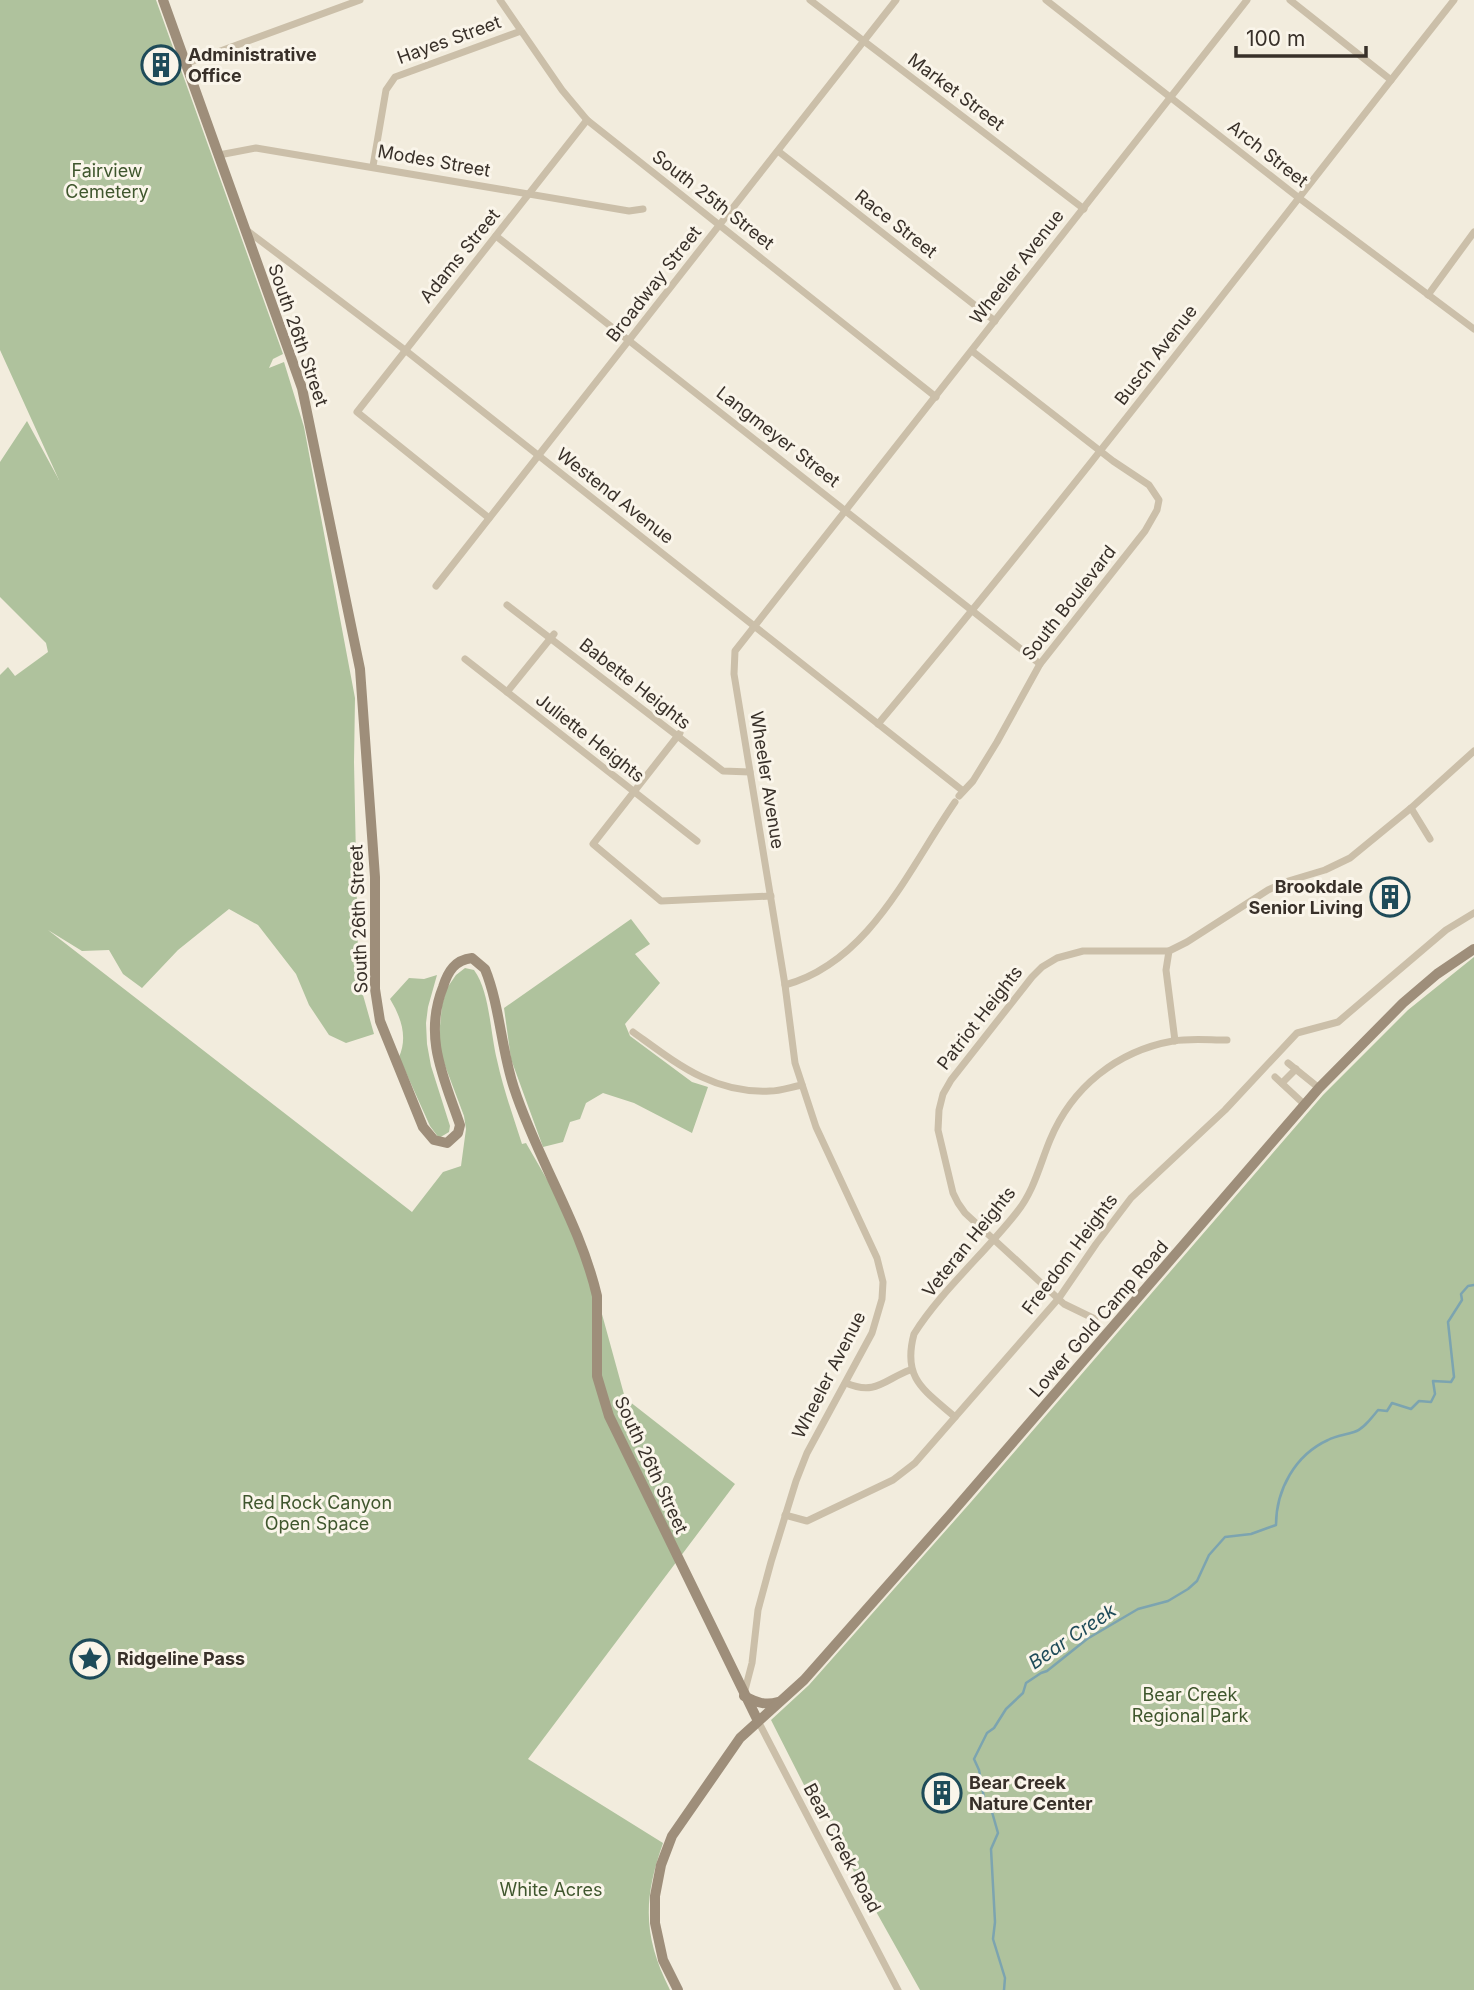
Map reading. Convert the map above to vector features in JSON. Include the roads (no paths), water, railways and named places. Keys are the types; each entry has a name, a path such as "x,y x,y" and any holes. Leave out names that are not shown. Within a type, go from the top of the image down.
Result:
{"street":[{"name":"South 26th Street","path":"163,0 302,388 360,669 375,877 375,989 380,1021 424,1127 434,1140 447,1143 458,1133 460,1125 438,1059 434,1040 435,1012 445,979 453,966 462,959 471,958 485,968 513,1087 580,1244 594,1284 597,1296 597,1376 608,1416 758,1721"},
{"path":"185,64 360,0"},
{"name":"South 25th Street","path":"500,0 562,90 587,120 936,397"},
{"name":"Market Street","path":"810,0 1084,209"},
{"name":"Broadway Street","path":"436,586 896,0"},
{"name":"Arch Street","path":"1046,0 1299,198 1474,329"},
{"name":"Wheeler Avenue","path":"744,1696 752,1663 758,1610 785,1515 807,1453 875,1324 882,1299 881,1270 816,1126 795,1063 733,660 736,651 755,626 1247,0"},
{"path":"1290,0 1391,80"},
{"name":"Busch Avenue","path":"878,724 1101,450 1454,0"},
{"name":"Hayes Street","path":"373,166 384,99 390,83 400,74 521,31"},
{"name":"Adams Street","path":"489,518 357,412 587,120"},
{"name":"Modes Street","path":"219,155 256,148 629,211 643,209"},
{"name":"Race Street","path":"778,151 995,321"},
{"name":"Westend Avenue","path":"245,229 405,350 755,626 878,724 959,796"},
{"path":"1427,295 1474,232"},
{"name":"Langmeyer Street","path":"496,236 1040,664"},
{"path":"972,351 1101,450"},
{"name":"South Boulevard","path":"785,985 803,980 863,938 959,796 973,781 1040,664 1144,531 1157,510 1159,500 1149,485 1101,450"},
{"name":"Babette Heights","path":"507,605 552,636 723,771 750,772"},
{"path":"507,692 552,636"},
{"name":"Juliette Heights","path":"464,659 697,841"},
{"path":"679,735 593,844 661,901 771,896"},
{"name":"Patriot Heights","path":"1095,1319 1065,1304 965,1213 953,1193 938,1130 943,1094 951,1080 1032,977 1056,958 1083,951 1169,951 1268,890 1350,858 1474,751"},
{"path":"1411,808 1430,839"},
{"name":"Freedom Heights","path":"785,1515 807,1521 892,1480 915,1463 1059,1298 1131,1198 1226,1110 1297,1033 1338,1022 1446,930 1474,913"},
{"name":"Lower Gold Camp Road","path":"678,1990 663,1960 655,1923 655,1896 661,1865 672,1836 740,1738 804,1680 1319,1088 1403,1003 1437,974 1474,949"},
{"path":"1169,951 1166,970 1175,1041"},
{"path":"633,1032 706,1081 738,1089 770,1091 802,1085"},
{"name":"Veteran Heights","path":"911,1370 909,1352 920,1325 1026,1200 1058,1124 1070,1102 1084,1086 1112,1064 1151,1047 1175,1041 1227,1040"},
{"path":"1288,1063 1319,1088"},
{"path":"1282,1083 1296,1069"},
{"path":"1275,1077 1305,1105"},
{"path":"846,1383 863,1388 883,1385 897,1374 911,1370 927,1393 955,1417"},
{"path":"744,1696 769,1704 782,1701"},
{"name":"Bear Creek Road","path":"758,1721 898,1990"}],"waterway":[{"name":"Bear Creek","path":"1004,1990 1005,1978 993,1939 995,1922 991,1849 998,1833 992,1812 997,1805 984,1798 979,1770 974,1759 987,1733 1023,1693 1026,1683 1047,1671 1087,1639 1138,1609 1168,1601 1188,1589 1197,1581 1209,1555 1225,1537 1251,1534 1276,1525 1279,1499 1290,1475 1297,1464 1316,1447 1358,1430 1378,1410 1387,1411 1392,1403 1411,1409 1419,1401 1431,1402 1435,1394 1433,1381 1451,1382 1454,1377 1448,1322 1462,1300 1461,1294 1468,1286 1474,1285"}],"place":[{"name":"Administrative Office","path":"161,65"},
{"name":"Brookdale Senior Living","path":"1390,897"},
{"name":"Ridgeline Pass","path":"90,1659"},
{"name":"Bear Creek Nature Center","path":"942,1793"}],"park label":[{"name":"Fairview Cemetery","path":"107,181"},
{"name":"Red Rock Canyon Open Space","path":"317,1513"},
{"name":"Bear Creek Regional Park","path":"1190,1705"},
{"name":"White Acres","path":"551,1890"}]}
